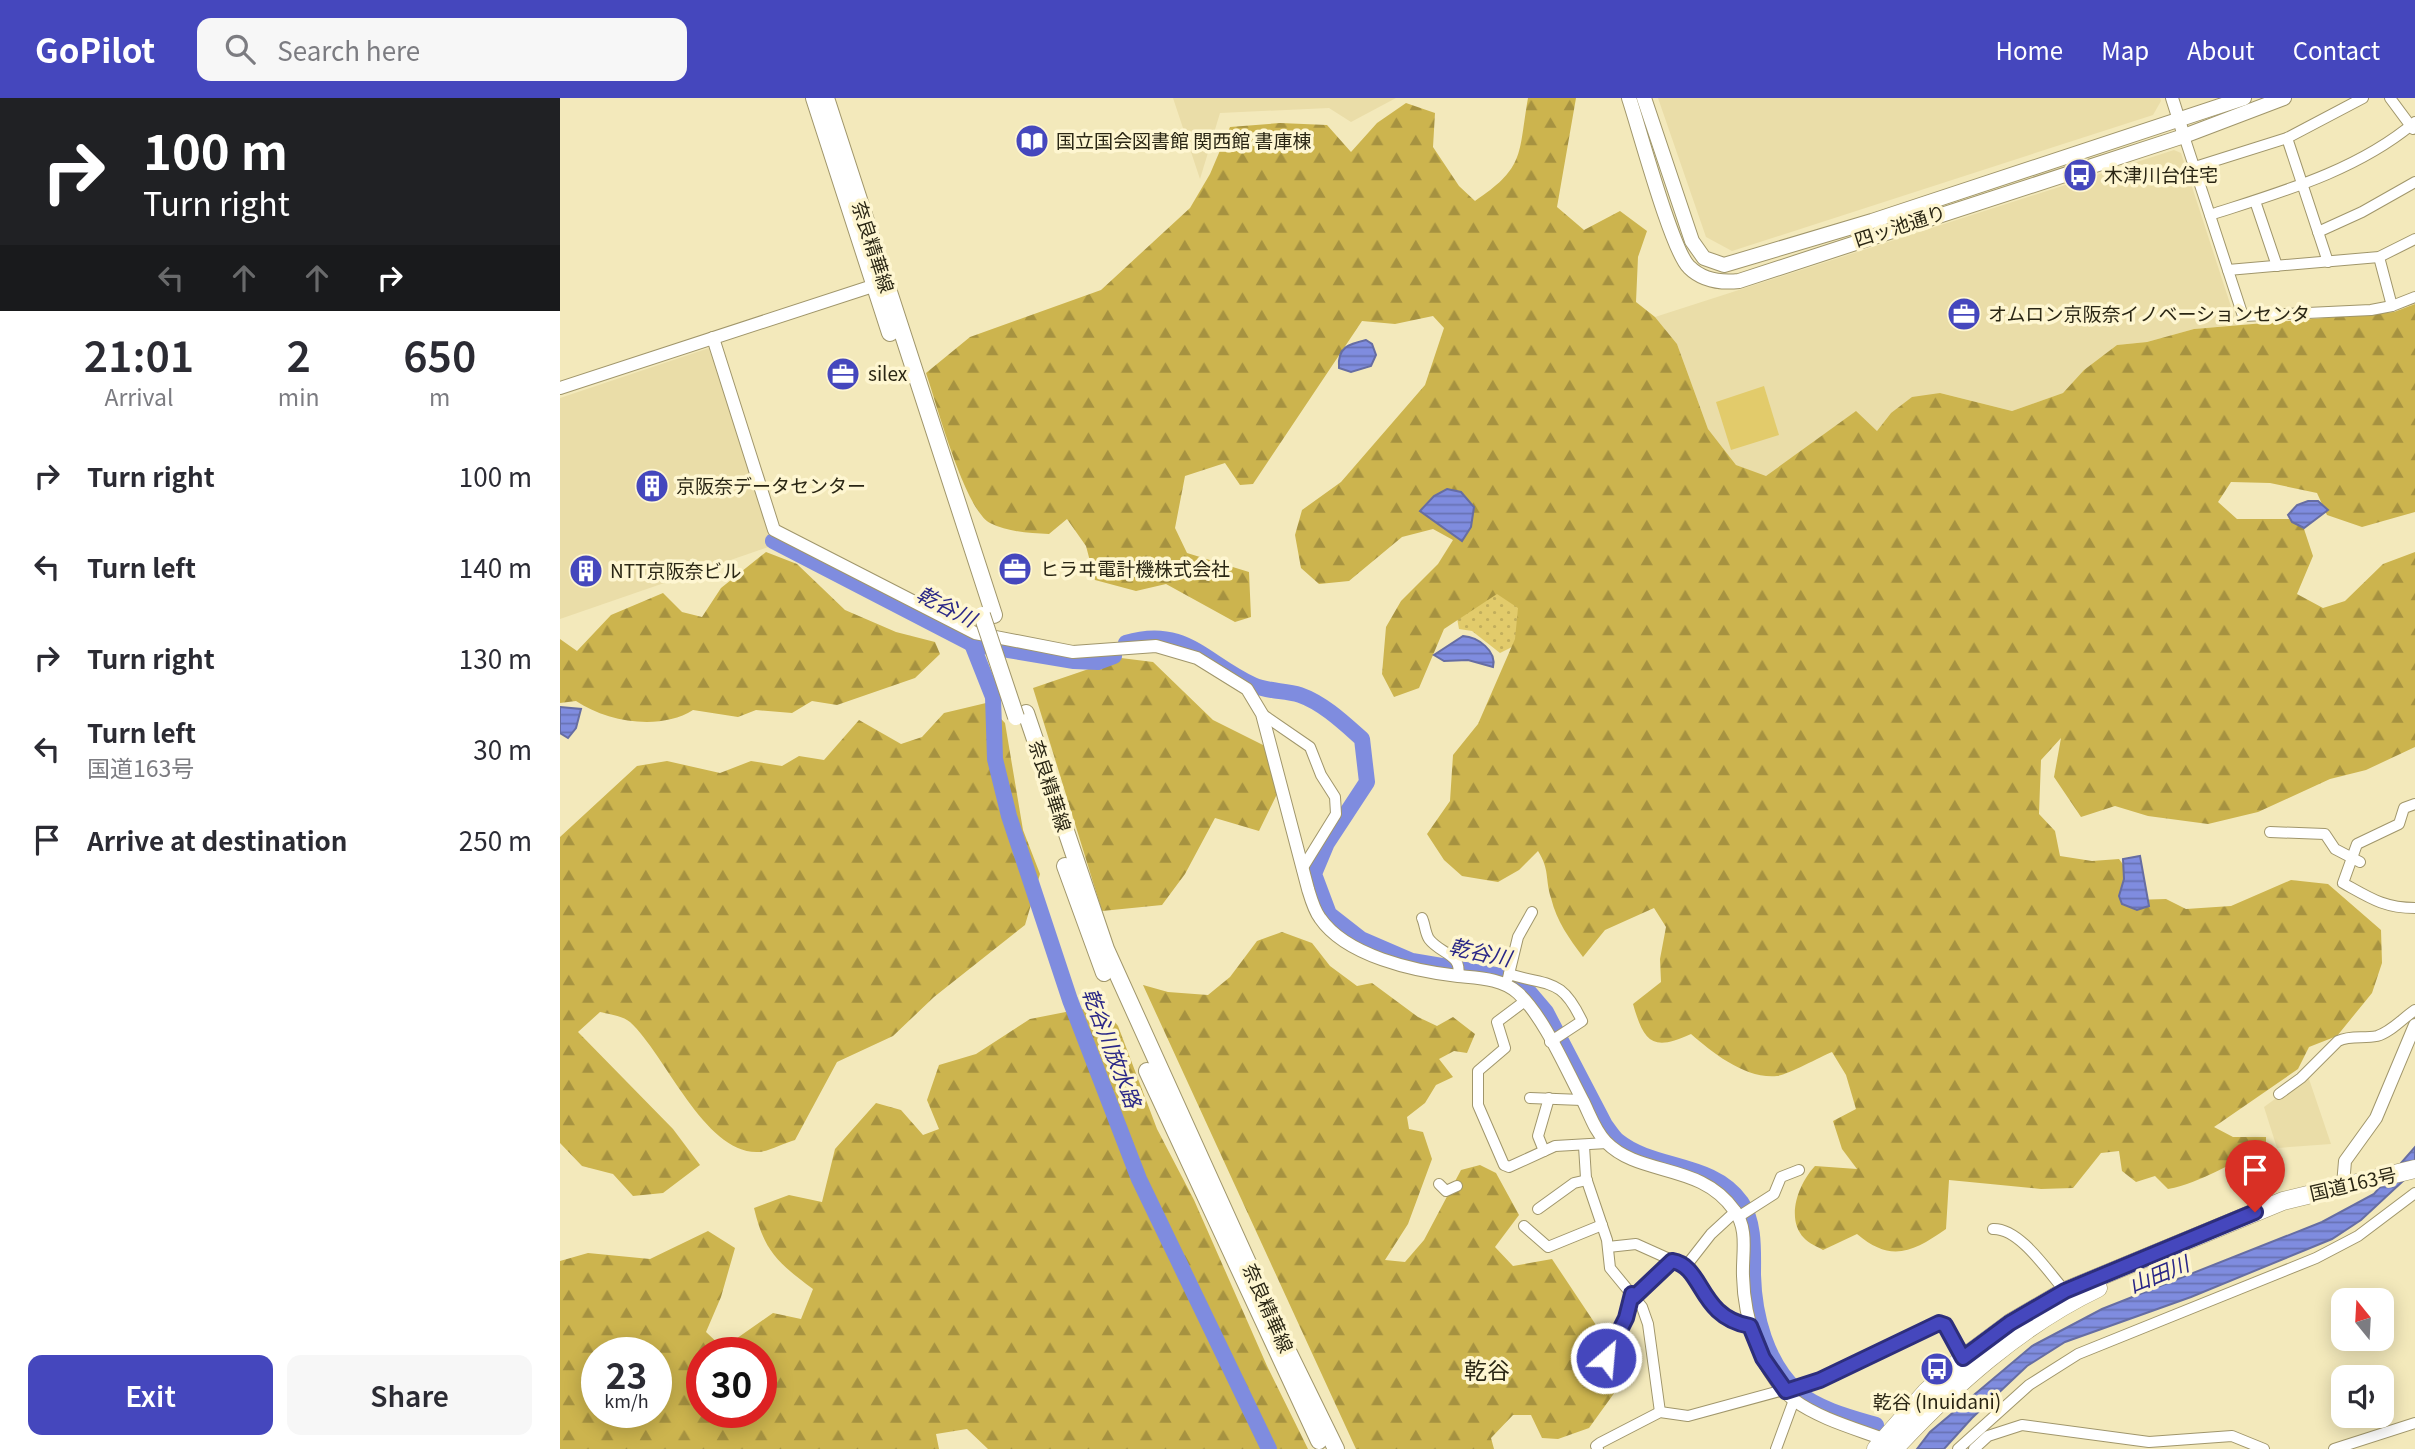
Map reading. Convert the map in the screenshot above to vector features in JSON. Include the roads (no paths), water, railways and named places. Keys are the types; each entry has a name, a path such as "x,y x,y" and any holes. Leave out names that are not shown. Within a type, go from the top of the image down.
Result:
{"highway":[{"name":"国道163号","path":"1892,1446 1926,1392 1963,1358 2010,1323 2065,1291 2283,1201 2415,1169"},
{"name":"国道163号","path":"1892,1446 1983,1364 2037,1324 2082,1295 2213,1230"}],"main road":[{"name":"奈良精華線","path":"814,98 880,284 1021,715 1094,950 1275,1352 1323,1449"},
{"name":"奈良精華線","path":"825,98 880,284"},
{"name":"四ッ池通り","path":"1629,98 1681,255 1700,275 1725,283 1770,271 2184,136 2284,98"},
{"name":"四ッ池通り","path":"1644,98 1692,241 1704,258 1724,265 1872,221 2244,98"},
{"name":"奈良精華線","path":"1021,715 1106,949 1287,1349 1336,1449"}],"street":[{"path":"2172,98 2243,316 2392,306 2415,297"},
{"path":"2195,167 2287,138 2363,98"},
{"path":"2210,215 2302,185 2414,126 2390,98"},
{"path":"2287,138 2328,262"},
{"path":"2318,232 2362,212 2415,182"},
{"path":"2255,201 2277,267"},
{"path":"2228,270 2379,257 2415,239"},
{"path":"2379,257 2392,306"},
{"path":"560,388 880,284"},
{"path":"712,338 774,530 975,633 1073,652 1156,646 1196,658 1247,690 1262,714 1302,869 1318,916 1344,942 1404,966 1557,987 1571,999 1581,1021 1555,1039"},
{"path":"1262,714 1310,747 1321,775 1335,797 1336,814 1302,869"},
{"path":"2415,804 2404,808 2399,824 2361,840 2353,849 2356,860 2343,883 2392,908 2415,908"},
{"path":"2270,832 2325,834 2335,849 2356,860"},
{"path":"1507,980 1518,937 1532,912"},
{"path":"1422,918 1430,940 1455,958 1459,972"},
{"path":"1507,980 1555,1039 1582,1100 1607,1143 1637,1161 1693,1177 1722,1195 1742,1214 1745,1246 1744,1304 1763,1358 1790,1395 1819,1413 1892,1446"},
{"path":"1525,1001 1497,1022 1505,1048 1479,1069 1478,1105 1488,1133 1506,1167 1524,1162 1555,1146 1607,1143"},
{"path":"2278,1094 2301,1078 2338,1041 2345,1037 2385,1034 2415,1010"},
{"path":"2352,1183 2345,1161 2376,1118 2415,1025"},
{"path":"1530,1098 1582,1100"},
{"path":"1544,1151 1538,1139 1549,1098"},
{"path":"1584,1146 1587,1181 1608,1247 1610,1268 1633,1296 1648,1324 1660,1412"},
{"path":"1686,1266 1718,1226 1774,1194 1781,1177 1799,1170"},
{"path":"1538,1209 1574,1183 1587,1181"},
{"path":"1439,1184 1447,1191 1457,1186"},
{"path":"1958,1449 2029,1385 2078,1354 2316,1258 2358,1236 2415,1193"},
{"path":"1524,1226 1548,1247 1602,1225"},
{"path":"1993,1229 2006,1230 2029,1247 2065,1291"},
{"path":"1608,1247 1636,1244 1686,1266 1720,1315 1750,1326"},
{"path":"1606,1364 1606,1355 1626,1318 1633,1296 1672,1261"},
{"path":"1598,1449 1596,1446 1600,1443 1660,1412 1688,1416 1790,1395 1939,1323 1945,1325 1963,1358"},
{"path":"1776,1449 1790,1395"},
{"path":"2334,1449 2415,1423"},
{"path":"1974,1449 1987,1436 2022,1425 2150,1446 2232,1436 2264,1449"}],"water":[{"path":"1366,340 1372,344 1376,355 1371,366 1351,372 1339,368 1342,351 1354,343"},
{"path":"1447,489 1461,492 1474,507 1471,527 1462,541 1420,511 1434,496"},
{"path":"2318,501 2328,510 2304,528 2292,522 2288,515 2297,505"},
{"path":"1463,636 1475,639 1489,650 1493,667 1468,660 1444,661 1434,655"},
{"path":"560,707 581,709 576,728 568,738 560,733"},
{"path":"2140,856 2149,906 2137,910 2122,904 2119,896 2124,879 2123,859"},
{"path":"2415,1147 2415,1170 2361,1220 2332,1239 2191,1297 2065,1342 2027,1366 1972,1418 1944,1449 1917,1449 1930,1432 2032,1346 2102,1309 2322,1222 2374,1194"}],"waterway":[{"name":"乾谷川","path":"773,541 972,644 1074,661 1098,662 1114,656"},
{"name":"乾谷川","path":"1126,643 1146,639 1164,639 1179,643 1253,685 1294,693 1317,703 1362,739 1367,782 1327,843 1314,874 1329,914 1361,939 1412,961 1507,977 1529,992 1546,1012 1605,1125 1616,1139 1648,1157 1715,1179 1741,1202 1751,1228 1754,1290 1759,1322 1770,1353 1787,1380 1798,1392 1815,1403 1876,1425"},
{"name":"乾谷川放水路","path":"972,644 993,697 995,759 1009,816 1070,1000 1139,1179 1269,1449"}],"place":[{"name":"国立国会図書館 関西館 書庫棟","path":"1032,141"},
{"name":"木津川台住宅","path":"2080,175"},
{"name":"オムロン京阪奈イノベーションセンタ","path":"1964,314"},
{"name":"silex","path":"843,374"},
{"name":"京阪奈データセンター","path":"652,486"},
{"name":"ヒラヰ電計機株式会社","path":"1015,569"},
{"name":"NTT京阪奈ビル","path":"586,571"},
{"name":"乾谷 (Inuidani)","path":"1937,1369"}],"district":[{"name":"乾谷","path":"1487,1371"}],"water label":[{"name":"山田川","path":"2159,1275"}]}
